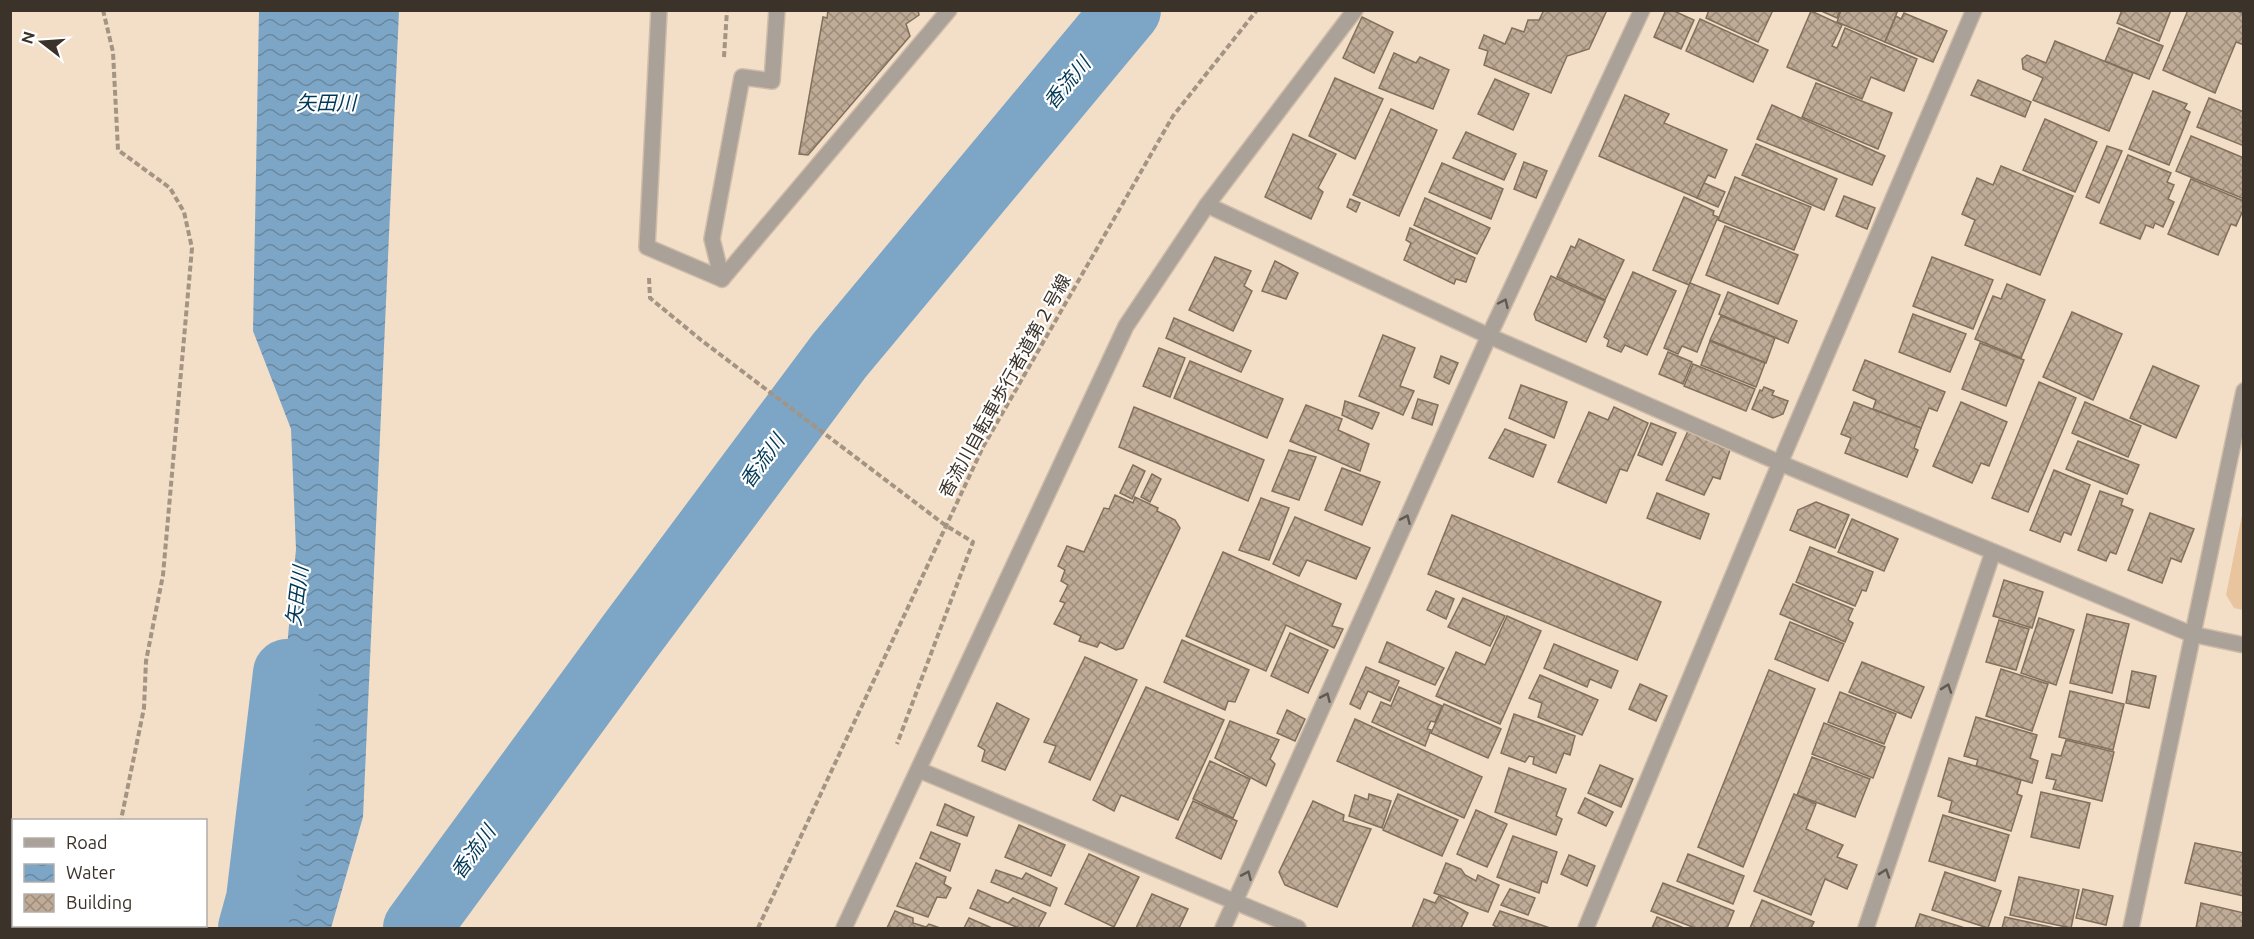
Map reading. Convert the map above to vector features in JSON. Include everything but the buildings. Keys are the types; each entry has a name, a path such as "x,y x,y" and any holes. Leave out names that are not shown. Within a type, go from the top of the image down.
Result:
{"street":[{"path":"659,10 647,247 722,279"},
{"path":"722,279 712,238 742,77 772,81 777,10"},
{"path":"722,279 949,10"},
{"path":"844,928 1126,326 1207,205 1355,10"},
{"path":"1223,928 1489,336 1642,10"},
{"path":"1586,928 1780,463 1974,10"},
{"path":"1207,205 1489,336 1780,463 2191,634 2244,645"},
{"path":"2131,928 2191,634 2244,391"},
{"path":"1866,928 1993,552"},
{"path":"919,770 1298,928"}],"path":[{"path":"103,10 113,52 118,150 170,188 184,212 192,248 164,575 146,662 144,708 120,819"},
{"name":"香流川自転車歩行者道第２号線","path":"758,928 982,447 1173,116 1257,10"},
{"path":"647,247 650,298 701,340 945,525 973,542 894,754"}],"shaded area":[{"path":"2243,510 2244,610 2234,608 2226,595"}],"water":[{"name":"矢田川","path":"259,11 399,11 363,817 331,928 248,928 267,866 296,549 291,429 253,331"}],"waterway":[{"name":"香流川","path":"417,928 839,356 1127,10"},
{"name":"矢田川","path":"252,928 260,899 287,673"}]}
